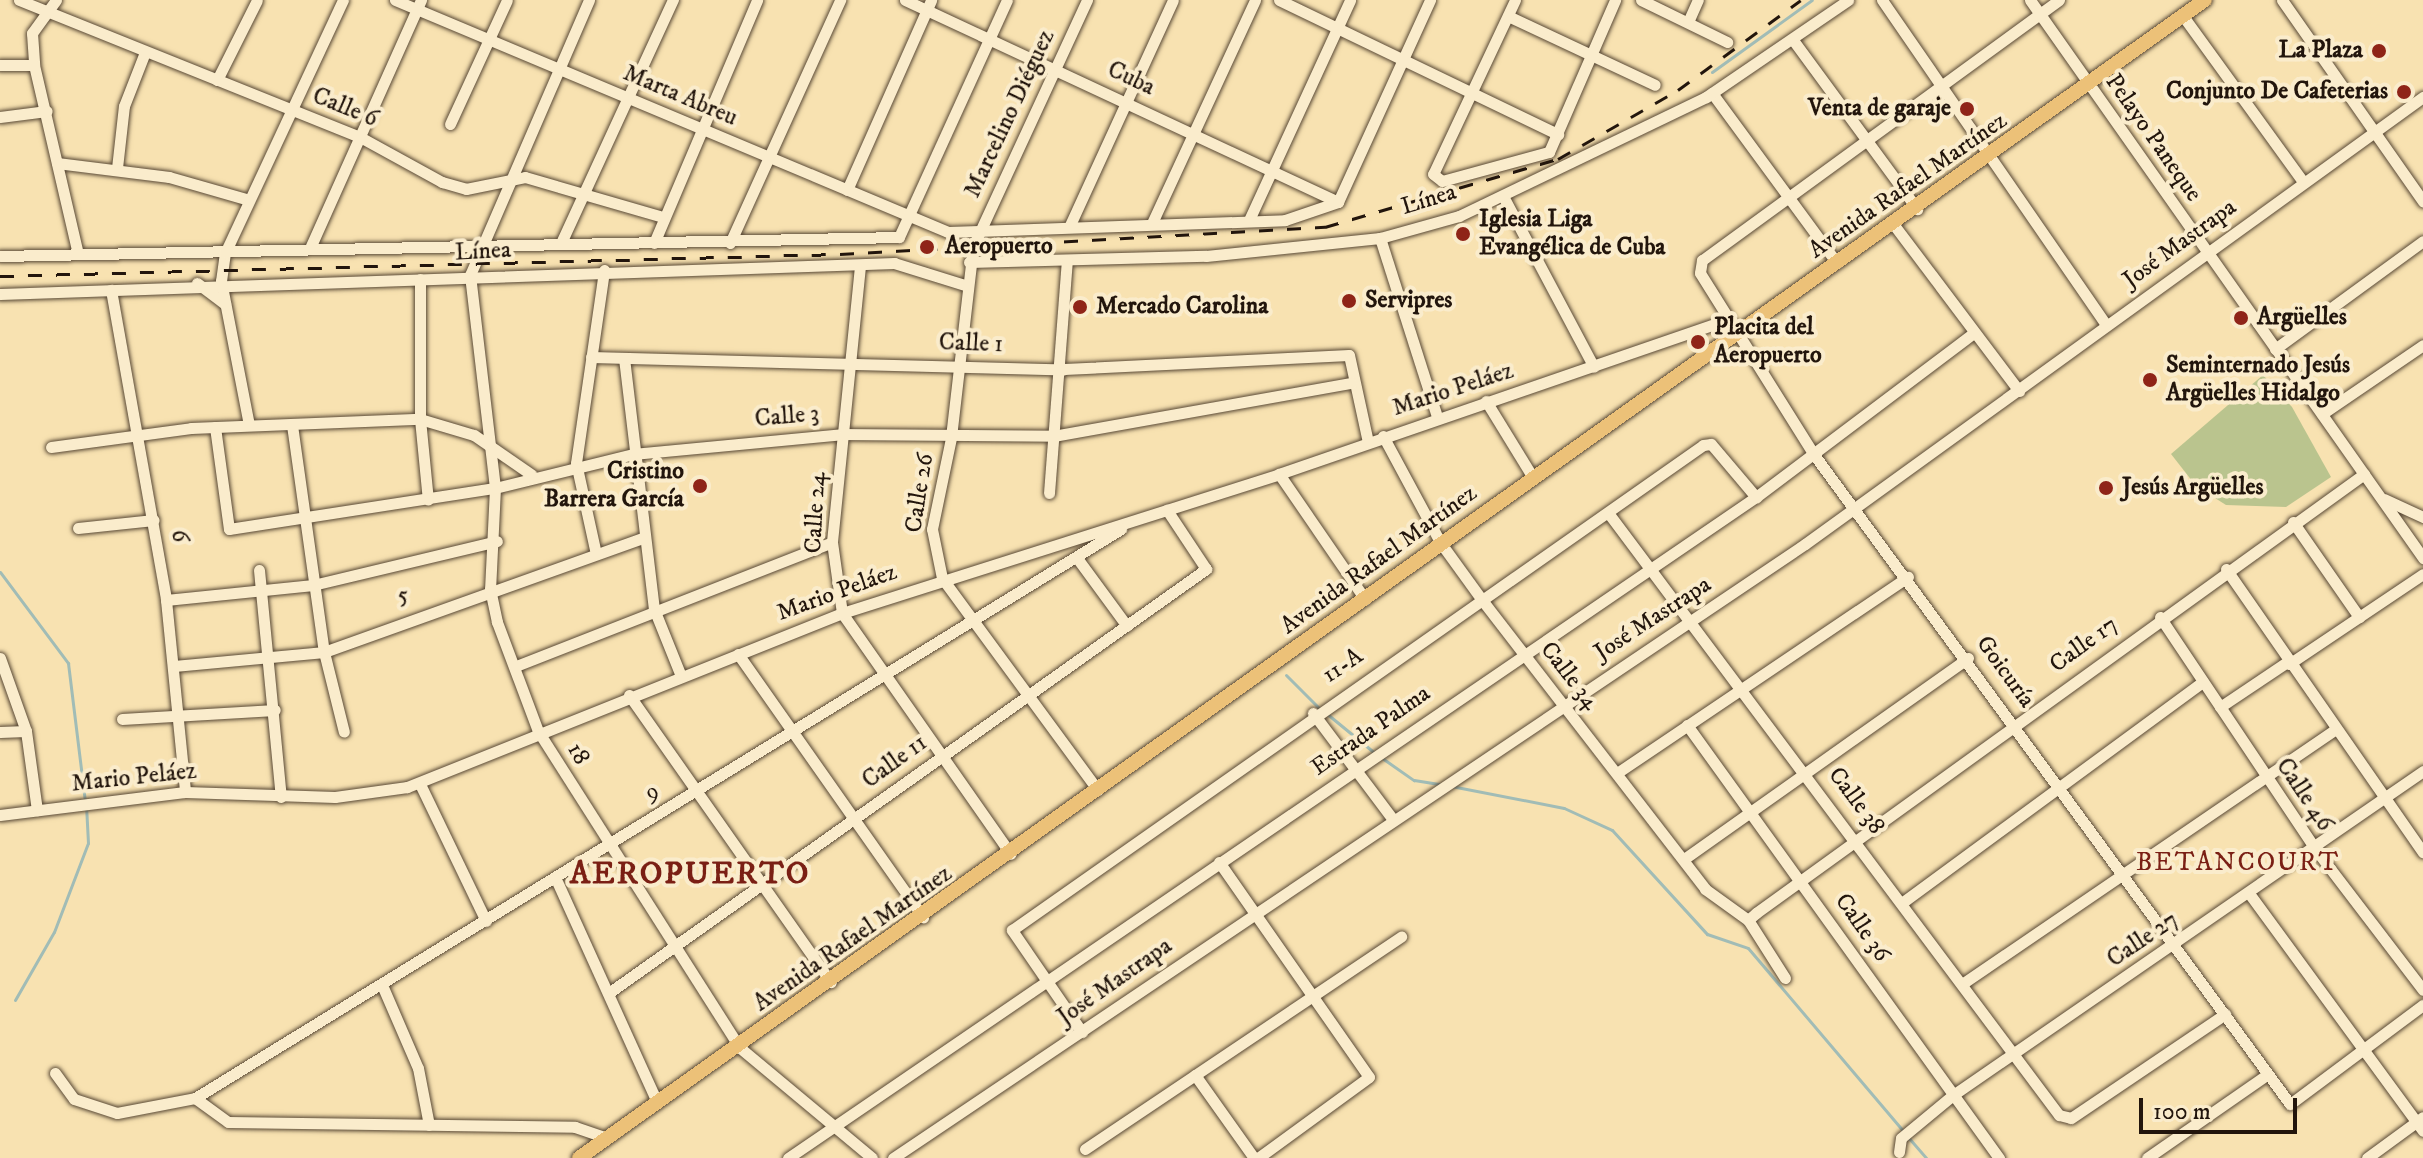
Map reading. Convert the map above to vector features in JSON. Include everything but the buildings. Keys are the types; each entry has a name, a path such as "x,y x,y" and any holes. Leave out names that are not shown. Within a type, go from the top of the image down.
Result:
{"main road":[{"name":"Avenida Rafael Martínez","path":"579,1158 923,917 1532,476 1917,209 2205,0"}],"street":[{"name":"Calle 6","path":"19,0 360,137 442,182 466,189 525,177 583,197 659,216"},
{"path":"56,0 32,33 34,65 78,254"},
{"path":"217,80 257,0"},
{"path":"249,425 221,281 225,253 343,0"},
{"name":"Marta Abreu","path":"395,0 419,5 488,39 948,232 981,230"},
{"path":"450,124 507,0"},
{"path":"470,275 478,246 505,182 589,0"},
{"path":"561,243 673,0"},
{"path":"654,243 659,216 757,0"},
{"path":"730,243 840,0"},
{"name":"Cuba","path":"905,0 929,5 990,39 1338,202"},
{"path":"909,215 1007,0"},
{"name":"Marcelino Diéguez","path":"973,247 1087,0"},
{"path":"1070,225 1173,0"},
{"path":"1152,223 1255,0"},
{"path":"1279,0 1558,134 1615,0"},
{"path":"1249,220 1350,0"},
{"path":"981,230 1285,220 1338,202 1430,0"},
{"path":"1472,94 1515,0"},
{"path":"1641,0 1727,42"},
{"path":"1688,22 1698,0"},
{"name":"Línea","path":"969,262 1067,261 1380,238 1504,198 1712,93 1848,0"},
{"path":"1882,0 2106,325"},
{"name":"Pelayo Paneque","path":"2030,0 2423,558"},
{"path":"1788,197 2059,0"},
{"path":"2282,0 2423,201"},
{"path":"310,248 419,5"},
{"path":"847,190 929,5"},
{"path":"1508,16 1655,85"},
{"path":"2183,16 2303,182"},
{"path":"1793,40 1917,209"},
{"path":"117,168 124,106 145,52"},
{"path":"0,65 34,65"},
{"path":"1712,93 1837,263"},
{"name":"Línea","path":"1472,94 1433,174 1449,182 1527,163 1549,152 1558,134"},
{"name":"José Mastrapa","path":"893,1158 1082,1032 1391,817 1688,623 1855,509 2423,97"},
{"path":"0,117 47,111"},
{"path":"57,163 117,168 249,200"},
{"name":"Goicuría","path":"1788,197 1702,260 1700,273 1734,336 1815,456 1968,658 2290,1104 2364,1051"},
{"path":"1504,198 1594,367"},
{"name":"Línea","path":"0,256 561,243 730,243 899,237 909,215"},
{"path":"1894,225 2019,391"},
{"path":"1380,238 1437,417"},
{"path":"2275,349 2423,241"},
{"name":"Calle 26","path":"973,247 965,285 951,438 932,529 942,578 1098,790"},
{"path":"1049,493 1053,436 1064,369 1067,261"},
{"name":"Línea","path":"0,294 111,290 221,281 420,279 604,270 894,263 965,285"},
{"name":"Calle 24","path":"860,266 853,364 832,542 842,613 883,679 1011,854"},
{"path":"596,554 576,463 604,270"},
{"name":"18","path":"470,275 495,488 497,541 490,589 538,731 739,1047 830,1130 872,1158"},
{"path":"420,279 420,419 428,500"},
{"path":"197,283 225,304"},
{"name":"6","path":"111,290 166,600 185,792"},
{"name":"Mario Peláez","path":"0,815 185,792 281,797 420,784 538,731 842,613 942,578 1132,523 1726,320"},
{"name":"Estrada Palma","path":"788,1158 1522,652 1650,570 1815,456 1974,333"},
{"path":"2322,414 2423,345"},
{"name":"Calle 1","path":"591,357 1064,369 1349,355 1351,383"},
{"path":"624,358 643,538 654,609 681,676"},
{"path":"1351,383 1368,442"},
{"name":"Calle 3","path":"215,427 229,529 495,488 576,463 633,454 844,434 951,438 1053,436 1351,383"},
{"path":"1486,401 1532,476"},
{"path":"51,447 215,427 420,419 489,444 532,475"},
{"path":"292,425 324,652 344,732"},
{"name":"Calle 34","path":"1383,436 1440,542 1482,600 1705,889 1752,916 1785,978"},
{"name":"11-A","path":"1047,982 1012,930 1313,713 1609,514 1703,445 1711,444 1756,497"},
{"path":"1279,474 1365,599"},
{"name":"Calle 17","path":"1752,916 2226,569 2364,474"},
{"path":"2381,498 2423,517"},
{"name":"Calle 11","path":"610,992 677,947 941,755 1029,698 1206,569 1167,510"},
{"name":"Calle 38","path":"1609,514 1688,623 1856,837 2063,1118 2225,1014"},
{"path":"78,528 154,520"},
{"path":"2293,522 2359,617"},
{"name":"9","path":"195,1098 976,624 1132,523"},
{"name":"5","path":"174,666 324,652 490,589 643,538"},
{"path":"166,600 313,585 497,541"},
{"path":"516,666 654,609 832,542"},
{"path":"1077,558 1127,626"},
{"path":"2226,569 2383,803 2423,852"},
{"path":"259,570 271,658 281,797"},
{"path":"2220,707 2423,574"},
{"path":"1617,773 1908,577"},
{"name":"Calle 46","path":"2160,617 2316,850 2423,990"},
{"path":"738,654 790,735 923,917"},
{"path":"0,658 26,731 37,810"},
{"path":"1684,859 1804,770 1968,658"},
{"path":"1903,902 2203,682"},
{"path":"629,695 831,982"},
{"path":"122,719 275,710"},
{"path":"1313,713 1391,817"},
{"name":"Calle 36","path":"1687,725 1999,1158"},
{"path":"0,732 26,731"},
{"path":"1962,984 2125,876 2333,731"},
{"name":"Calle 27","path":"1899,1152 1901,1138 1953,1095 2251,896 2423,771"},
{"path":"420,784 486,921"},
{"path":"1195,1075 1256,1158 1369,1077 1219,862"},
{"path":"555,877 610,992 657,1102"},
{"path":"2251,896 2421,1124 2367,1158"},
{"path":"1085,1149 1401,937"},
{"path":"1047,982 1082,1032"},
{"path":"382,985 418,1068 429,1125"},
{"path":"2364,1051 2423,1005"},
{"path":"55,1073 74,1099 117,1113 195,1098 228,1122 575,1127 607,1138"},
{"path":"2147,1158 2268,1074"}],"green space":[{"path":"2263,375 2292,407 2331,477 2286,507 2226,505 2196,486 2171,454"}],"waterway":[{"path":"1712,72 1812,0"},
{"path":"0,572 68,663 85,802"},
{"path":"1286,675 1320,709"},
{"path":"1326,713 1376,754"},
{"path":"1382,758 1414,780 1439,784"},
{"path":"1451,786 1564,808 1612,830 1707,934 1748,948 1903,1131"},
{"path":"15,1000 54,932 88,843 86,809"},
{"path":"1908,1137 1926,1158"}],"railway":[{"path":"0,276 840,254 1325,227 1558,159 1678,90 1801,0"}],"place":[{"name":"La Plaza","path":"2379,51"},
{"name":"Conjunto De Cafeterias","path":"2404,92"},
{"name":"Venta de garaje","path":"1967,109"},
{"name":"Iglesia Liga Evangélica de Cuba","path":"1463,234"},
{"name":"Aeropuerto","path":"927,247"},
{"name":"Servipres","path":"1349,301"},
{"name":"Mercado Carolina","path":"1080,307"},
{"name":"Argüelles","path":"2241,318"},
{"name":"Placita del Aeropuerto","path":"1698,342"},
{"name":"Seminternado Jesús Argüelles Hidalgo","path":"2150,380"},
{"name":"Cristino Barrera García","path":"700,486"},
{"name":"Jesús Argüelles","path":"2106,488"}],"district":[{"name":"BETANCOURT","path":"2238,863"},
{"name":"AEROPUERTO","path":"690,874"}]}
